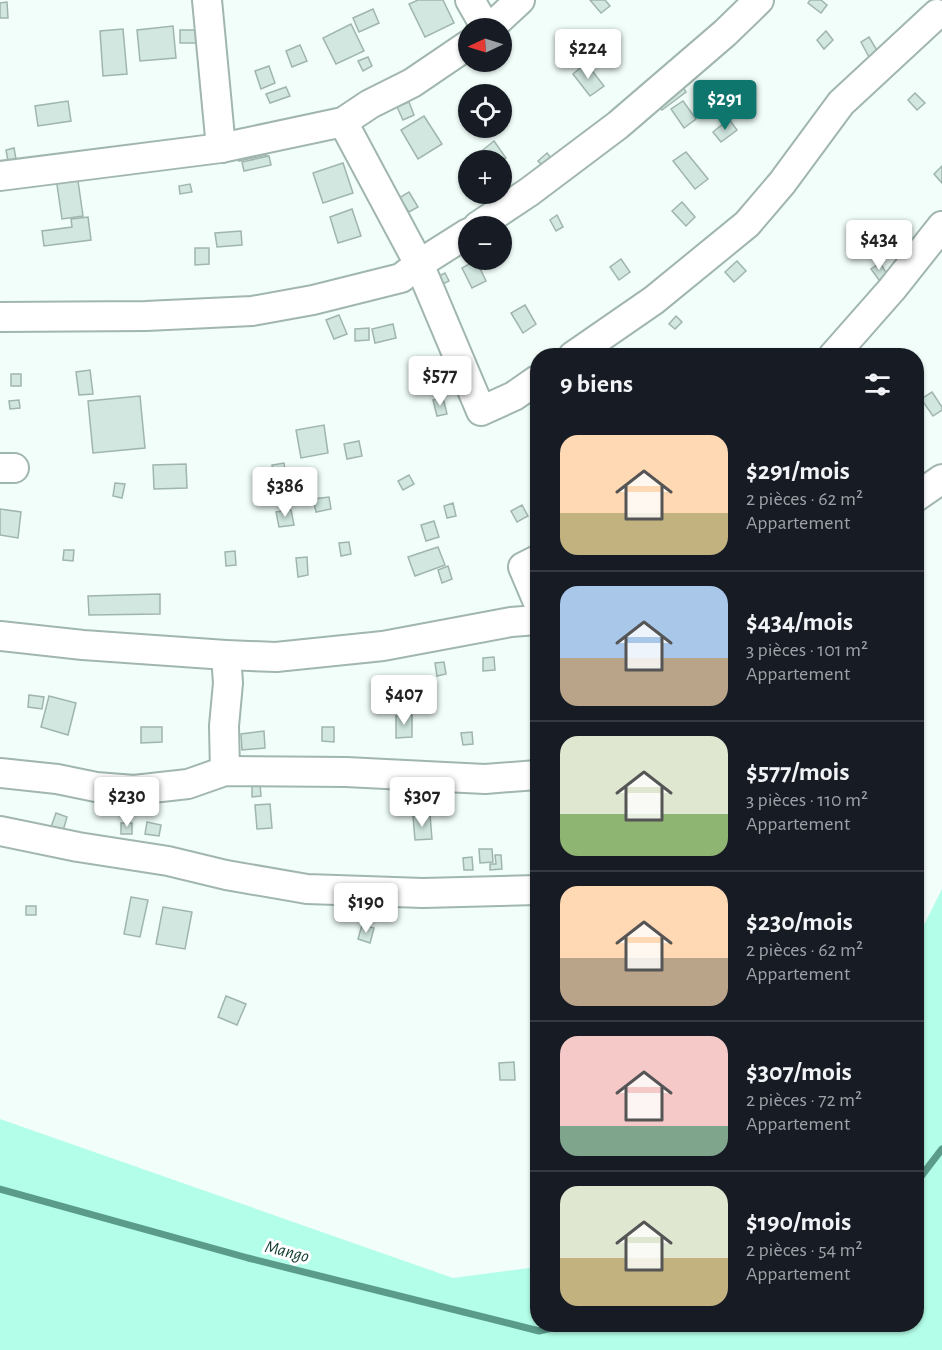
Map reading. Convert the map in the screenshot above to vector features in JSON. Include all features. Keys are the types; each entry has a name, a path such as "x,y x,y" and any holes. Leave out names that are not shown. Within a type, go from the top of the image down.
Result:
{"street":[{"path":"207,0 221,148"},
{"path":"470,0 482,18"},
{"path":"499,18 520,0"},
{"path":"493,216 618,125 725,33 759,0"},
{"path":"585,348 654,300 747,224 782,183 841,103 936,11"},
{"path":"0,176 221,148 343,122 370,104 412,83 458,52"},
{"path":"343,122 418,264 481,411 514,396 530,385"},
{"path":"840,348 892,289 942,226"},
{"path":"0,317 146,316 252,311 313,300 402,278 418,264 458,239"},
{"path":"924,491 942,479"},
{"path":"530,564 523,567 530,584"},
{"path":"0,636 226,656 276,657 383,646 511,622 530,621"},
{"path":"225,771 224,726 228,683 226,656"},
{"path":"0,773 57,779 96,787 134,790 188,784 225,771 346,772 485,779 530,776"},
{"path":"0,831 307,889 423,893 530,890"}],"green space":[{"path":"942,889 942,1350 0,1350 0,1119 453,1278 530,1268 530,1332 924,1332 924,925"}],"building":[{"path":"418,0 443,0 454,23 425,37 409,4"},
{"path":"590,0 605,0 610,6 601,13"},
{"path":"810,0 821,0 827,5 821,13 808,3"},
{"path":"7,2 8,18 0,18 0,3"},
{"path":"373,9 379,23 359,32 353,18"},
{"path":"351,24 364,51 336,64 323,38"},
{"path":"173,26 176,58 140,61 137,30"},
{"path":"123,29 127,74 103,76 100,31"},
{"path":"180,30 195,30 196,43 180,43"},
{"path":"826,31 833,40 824,49 817,40"},
{"path":"869,37 878,52 869,57 861,42"},
{"path":"300,45 307,61 292,67 286,51"},
{"path":"368,57 372,66 363,71 358,61"},
{"path":"586,63 604,86 590,96 573,74"},
{"path":"269,66 275,83 261,89 255,71"},
{"path":"679,80 686,92 662,110 653,99"},
{"path":"286,87 290,96 270,103 266,94"},
{"path":"915,93 925,103 917,110 908,100"},
{"path":"68,101 71,121 38,126 35,106"},
{"path":"683,101 696,119 684,128 671,109"},
{"path":"409,102 414,115 403,120 397,107"},
{"path":"424,116 442,144 418,159 401,130"},
{"path":"729,119 737,130 721,142 713,132"},
{"path":"494,141 500,150 483,150"},
{"path":"266,147 267,155 239,161 237,153"},
{"path":"14,148 16,159 8,161 6,150"},
{"path":"686,152 708,179 695,189 673,161"},
{"path":"547,153 554,162 546,169 538,161"},
{"path":"269,156 271,165 244,171 242,162"},
{"path":"343,163 353,193 323,203 313,173"},
{"path":"942,166 942,183 934,174"},
{"path":"77,174 83,216 62,219 56,178"},
{"path":"190,184 192,192 180,194 179,186"},
{"path":"409,192 418,207 409,212 399,198"},
{"path":"682,202 695,217 686,226 672,211"},
{"path":"352,209 361,236 338,243 330,217"},
{"path":"557,215 563,227 556,231 550,220"},
{"path":"88,217 91,240 44,246 42,231 72,227 71,219"},
{"path":"241,231 242,245 217,247 215,233"},
{"path":"195,248 209,248 209,264 195,265"},
{"path":"621,259 630,272 619,280 610,267"},
{"path":"737,261 746,271 734,282 725,272"},
{"path":"880,263 887,274 879,280 871,269"},
{"path":"463,270 481,270 486,281 472,288"},
{"path":"445,273 449,281 439,286 435,278"},
{"path":"525,305 536,324 523,333 511,313"},
{"path":"339,315 347,334 334,339 326,320"},
{"path":"676,316 682,322 675,329 669,324"},
{"path":"393,324 396,338 375,343 372,329"},
{"path":"369,328 369,340 355,341 355,329"},
{"path":"90,370 93,394 79,395 76,372"},
{"path":"11,374 21,374 21,386 11,386"},
{"path":"932,392 942,410 933,416 924,403 924,397"},
{"path":"140,396 145,448 93,453 88,401"},
{"path":"443,398 447,414 437,416 433,400"},
{"path":"19,400 20,408 10,409 9,401"},
{"path":"324,425 328,453 301,458 296,430"},
{"path":"359,441 362,456 347,459 344,444"},
{"path":"284,463 286,476 274,478 272,465"},
{"path":"186,464 187,488 154,489 153,465"},
{"path":"409,475 414,484 403,490 398,481"},
{"path":"115,483 125,484 122,498 113,496"},
{"path":"329,497 331,509 316,512 313,499"},
{"path":"453,503 456,516 447,518 444,506"},
{"path":"522,505 528,516 517,522 511,511"},
{"path":"0,509 21,512 18,538 0,535"},
{"path":"291,510 294,525 279,527 276,512"},
{"path":"434,521 439,537 426,541 421,525"},
{"path":"349,542 351,554 341,556 339,543"},
{"path":"438,547 445,565 415,576 408,557"},
{"path":"64,550 74,550 73,561 63,560"},
{"path":"235,551 236,565 226,566 225,552"},
{"path":"307,557 308,575 298,577 296,558"},
{"path":"448,566 452,579 442,583 438,570"},
{"path":"160,594 160,614 89,615 88,596"},
{"path":"494,657 495,670 483,671 483,658"},
{"path":"444,662 446,674 437,676 435,663"},
{"path":"29,695 44,697 42,709 28,707"},
{"path":"49,696 76,703 68,735 41,727"},
{"path":"412,715 412,737 396,738 396,716"},
{"path":"141,727 162,727 162,742 141,743"},
{"path":"322,727 334,727 334,742 322,741"},
{"path":"264,731 265,748 242,750 241,734"},
{"path":"472,732 473,744 463,745 461,733"},
{"path":"252,784 260,784 261,796 252,797"},
{"path":"270,804 272,828 257,829 255,805"},
{"path":"56,813 67,817 63,831 51,827"},
{"path":"430,815 432,839 415,840 413,816"},
{"path":"147,822 161,825 159,836 145,834"},
{"path":"121,823 132,823 132,834 121,834"},
{"path":"479,849 492,849 493,862 480,863"},
{"path":"495,855 501,855 502,869 490,870 490,864 496,864"},
{"path":"472,857 473,870 464,870 463,858"},
{"path":"131,897 148,900 140,937 124,934"},
{"path":"26,906 36,906 36,915 26,915"},
{"path":"163,907 192,912 185,949 156,944"},
{"path":"362,925 374,928 370,943 358,939"},
{"path":"226,996 246,1004 237,1025 218,1017"},
{"path":"514,1062 515,1080 500,1080 499,1063"}],"waterway":[{"name":"Mango","path":"924,1173 942,1149"},
{"name":"Mango","path":"0,1189 248,1258 530,1329"}]}
